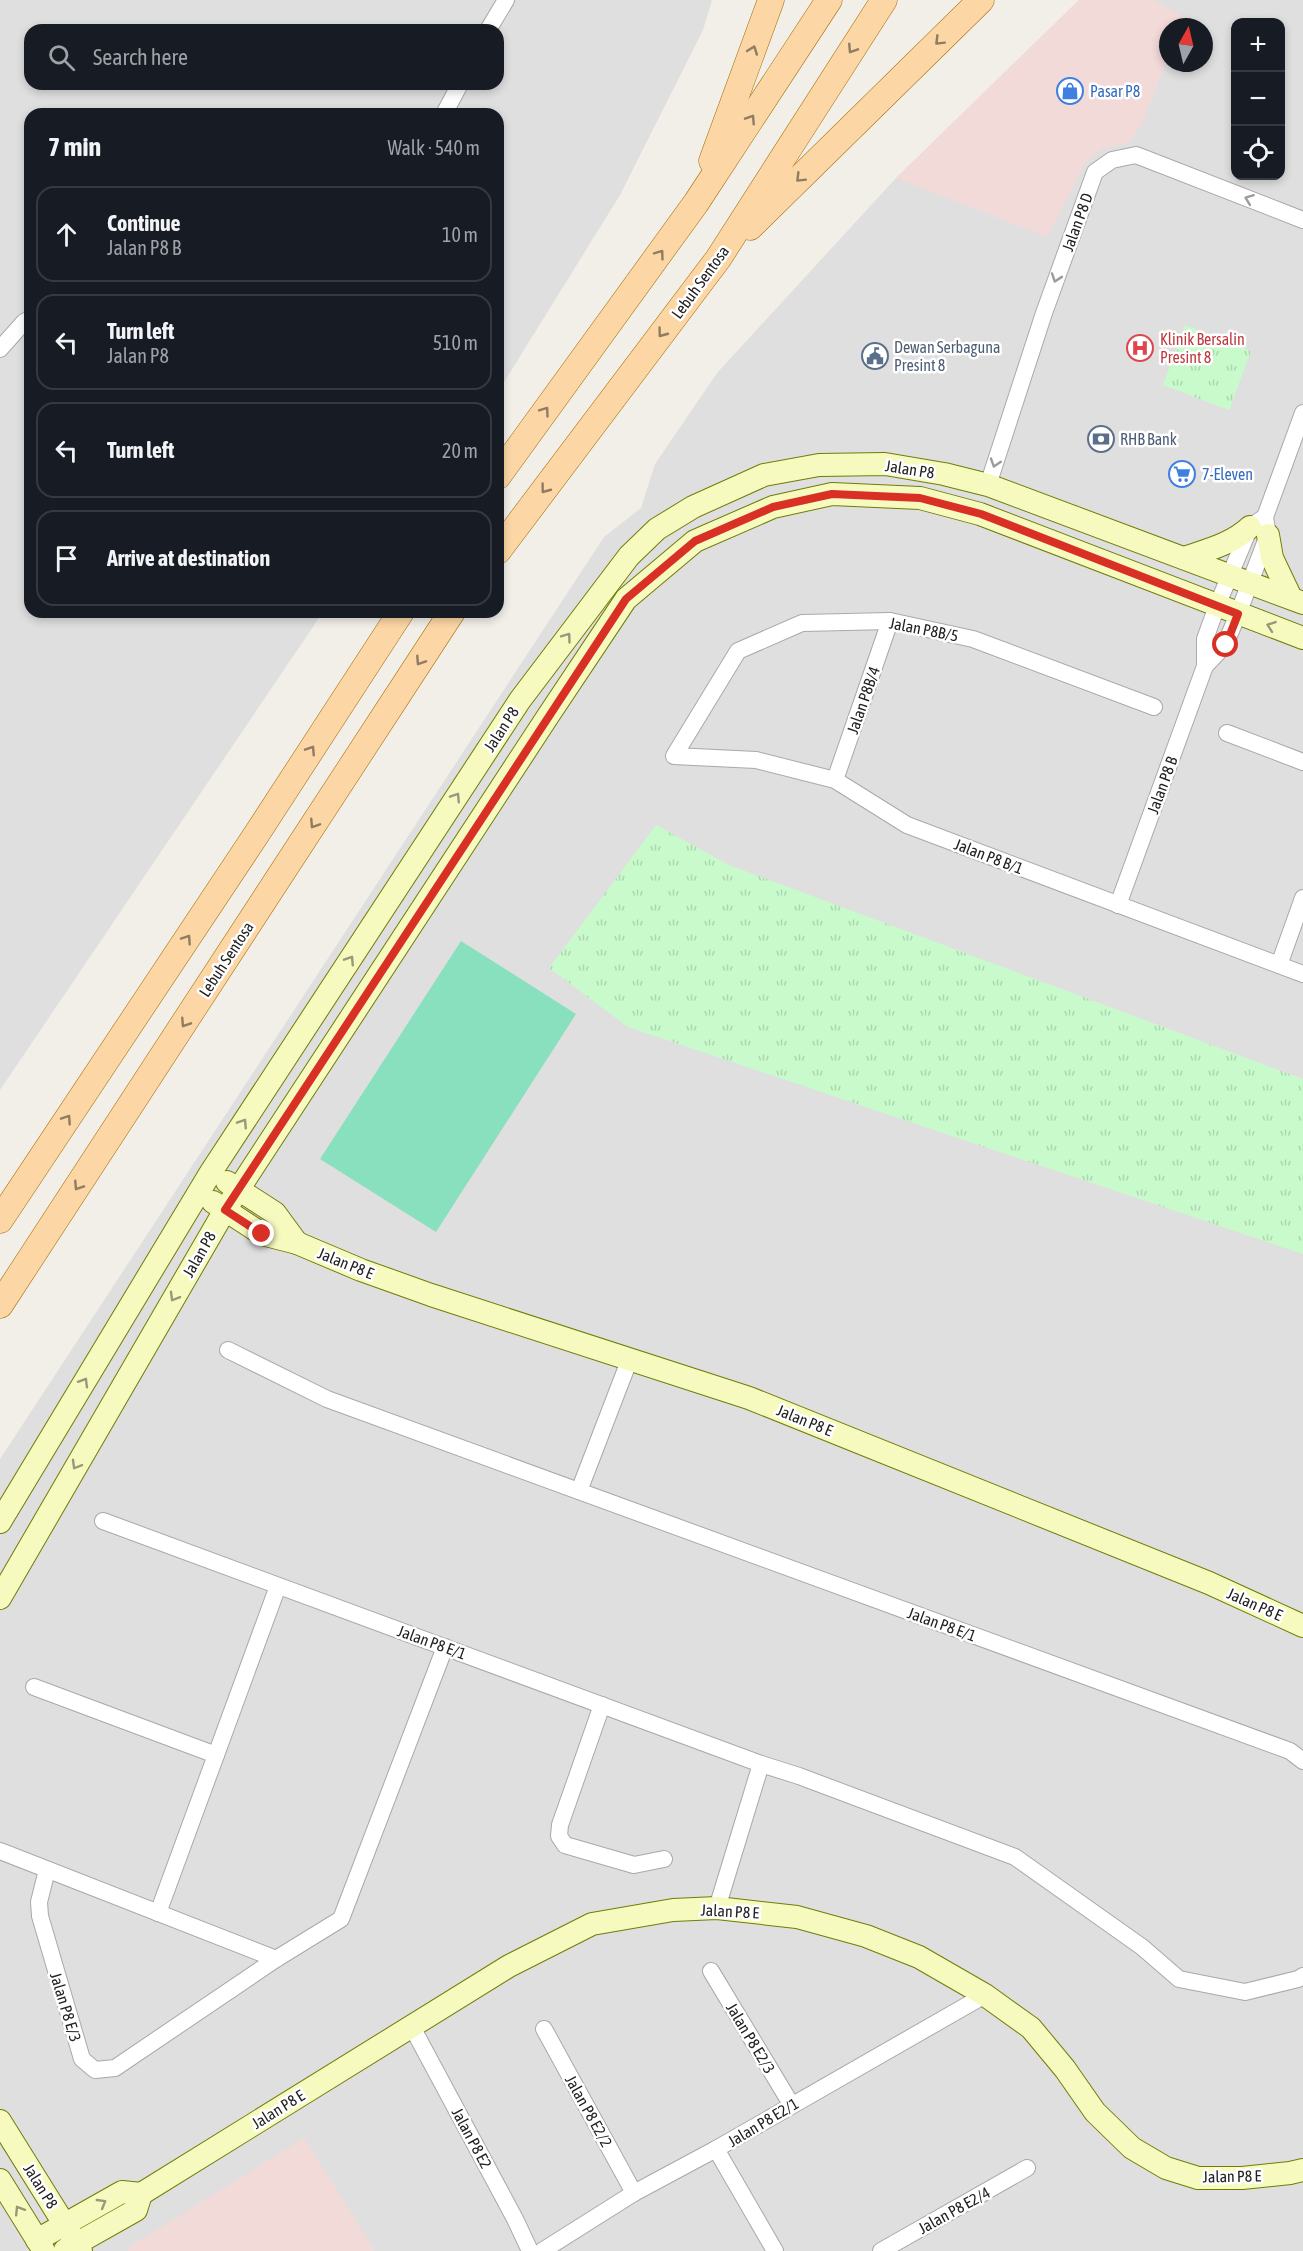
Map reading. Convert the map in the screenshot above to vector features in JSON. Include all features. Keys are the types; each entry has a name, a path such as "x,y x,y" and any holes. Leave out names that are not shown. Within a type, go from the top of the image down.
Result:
{"main road":[{"path":"696,203 771,0"},
{"path":"504,468 696,203 829,0"},
{"name":"Lebuh Sentosa","path":"504,543 718,259 884,0"},
{"path":"718,259 981,0"},
{"path":"0,1220 397,618"},
{"name":"Lebuh Sentosa","path":"0,1305 448,618"},
{"path":"0,1311 20,1275"}],"street":[{"path":"492,24 506,0"},
{"path":"447,108 457,90"},
{"name":"Jalan P8 D","path":"988,485 1044,312 1095,172 1112,160 1136,155 1303,220"},
{"path":"0,349 24,322"},
{"name":"Jalan P8 B","path":"1118,904 1205,666 1226,645 1228,610 1303,412"},
{"name":"Jalan P8","path":"0,1522 211,1172 520,700 629,555 657,529 693,507 764,475 819,465 885,464 944,474 988,485 1297,601"},
{"name":"Jalan P8","path":"0,1598 238,1189 626,599 695,541 773,507 832,494 920,498 981,514 1303,638"},
{"path":"1184,558 1261,527 1272,558 1297,601"},
{"name":"Jalan P8B/5","path":"674,756 738,651 802,623 890,621 973,639 1154,706"},
{"name":"Jalan P8B/4","path":"835,780 890,621"},
{"path":"1227,734 1303,762"},
{"name":"Jalan P8 B/1","path":"674,756 756,760 835,780 907,825 1303,974"},
{"path":"1279,965 1303,898"},
{"path":"211,1172 275,1213 297,1243"},
{"name":"Jalan P8 E","path":"198,1193 262,1234 297,1243 361,1270 431,1295 749,1398 1209,1583 1303,1626"},
{"name":"Jalan P8 E/1","path":"228,1350 327,1399 1290,1751 1303,1761"},
{"path":"579,1491 629,1361"},
{"name":"Jalan P8 E/1","path":"103,1521 1015,1857 1142,1947 1179,1979 1245,1992 1303,1977"},
{"path":"158,1913 278,1586"},
{"name":"Jalan P8 E/3","path":"47,1870 39,1902 40,1916 82,2059 95,2070 115,2068 276,1959 341,1919 445,1647"},
{"path":"34,1687 216,1755"},
{"path":"602,1705 560,1825 559,1836 565,1845 634,1865 664,1858"},
{"path":"717,1908 761,1764"},
{"path":"0,1851 276,1959"},
{"name":"Jalan P8 E","path":"141,2194 509,1966 592,1924 673,1910 717,1908 797,1917 866,1936 919,1958 985,1995 1031,2028 1102,2120 1132,2148 1166,2168 1198,2178 1242,2178 1290,2173 1303,2169"},
{"name":"Jalan P8 E2/3","path":"711,1971 791,2104"},
{"name":"Jalan P8 E2/1","path":"542,2251 634,2193 716,2149 985,1995"},
{"name":"Jalan P8 E2","path":"411,2025 531,2251"},
{"name":"Jalan P8 E2/2","path":"544,2029 634,2193"},
{"name":"Jalan P8","path":"0,2121 65,2224 74,2249"},
{"path":"716,2149 775,2251"},
{"name":"Jalan P8 E2/4","path":"880,2251 1027,2168"},
{"name":"Jalan P8","path":"0,2180 40,2245"},
{"path":"40,2245 65,2224 122,2192 141,2194 136,2210 74,2249"}],"shaded area":[{"path":"0,0 712,0 703,30 620,195 504,382 504,108 24,108 24,618 319,618 0,1090"},
{"path":"1079,0 1303,0 1303,2251 0,2251 0,1459 604,537 641,508 655,464 717,373 896,178"},
{"name":"Pasar P8","path":"1079,0 1153,0 1184,17 1159,18 1159,72 1162,72 1142,124 1128,143 1101,149 1086,162 1047,237 896,178"},
{"path":"304,2138 375,2251 128,2251 126,2249"}],"green space":[{"path":"1185,325 1251,351 1229,410 1163,385"},
{"path":"656,825 729,865 1303,1079 1303,1254 628,1027 549,968"},
{"path":"461,941 576,1014 436,1232 320,1159"}],"place":[{"name":"Pasar P8","path":"1070,91"},
{"name":"Klinik Bersalin Presint 8","path":"1140,348"},
{"name":"Dewan Serbaguna Presint 8","path":"875,356"},
{"name":"RHB Bank","path":"1101,439"},
{"name":"7-Eleven","path":"1182,474"}],"route":[{"path":"262,1234 225,1210 626,599 695,541 773,507 832,494 920,498 981,514 1238,614 1226,645"}]}
